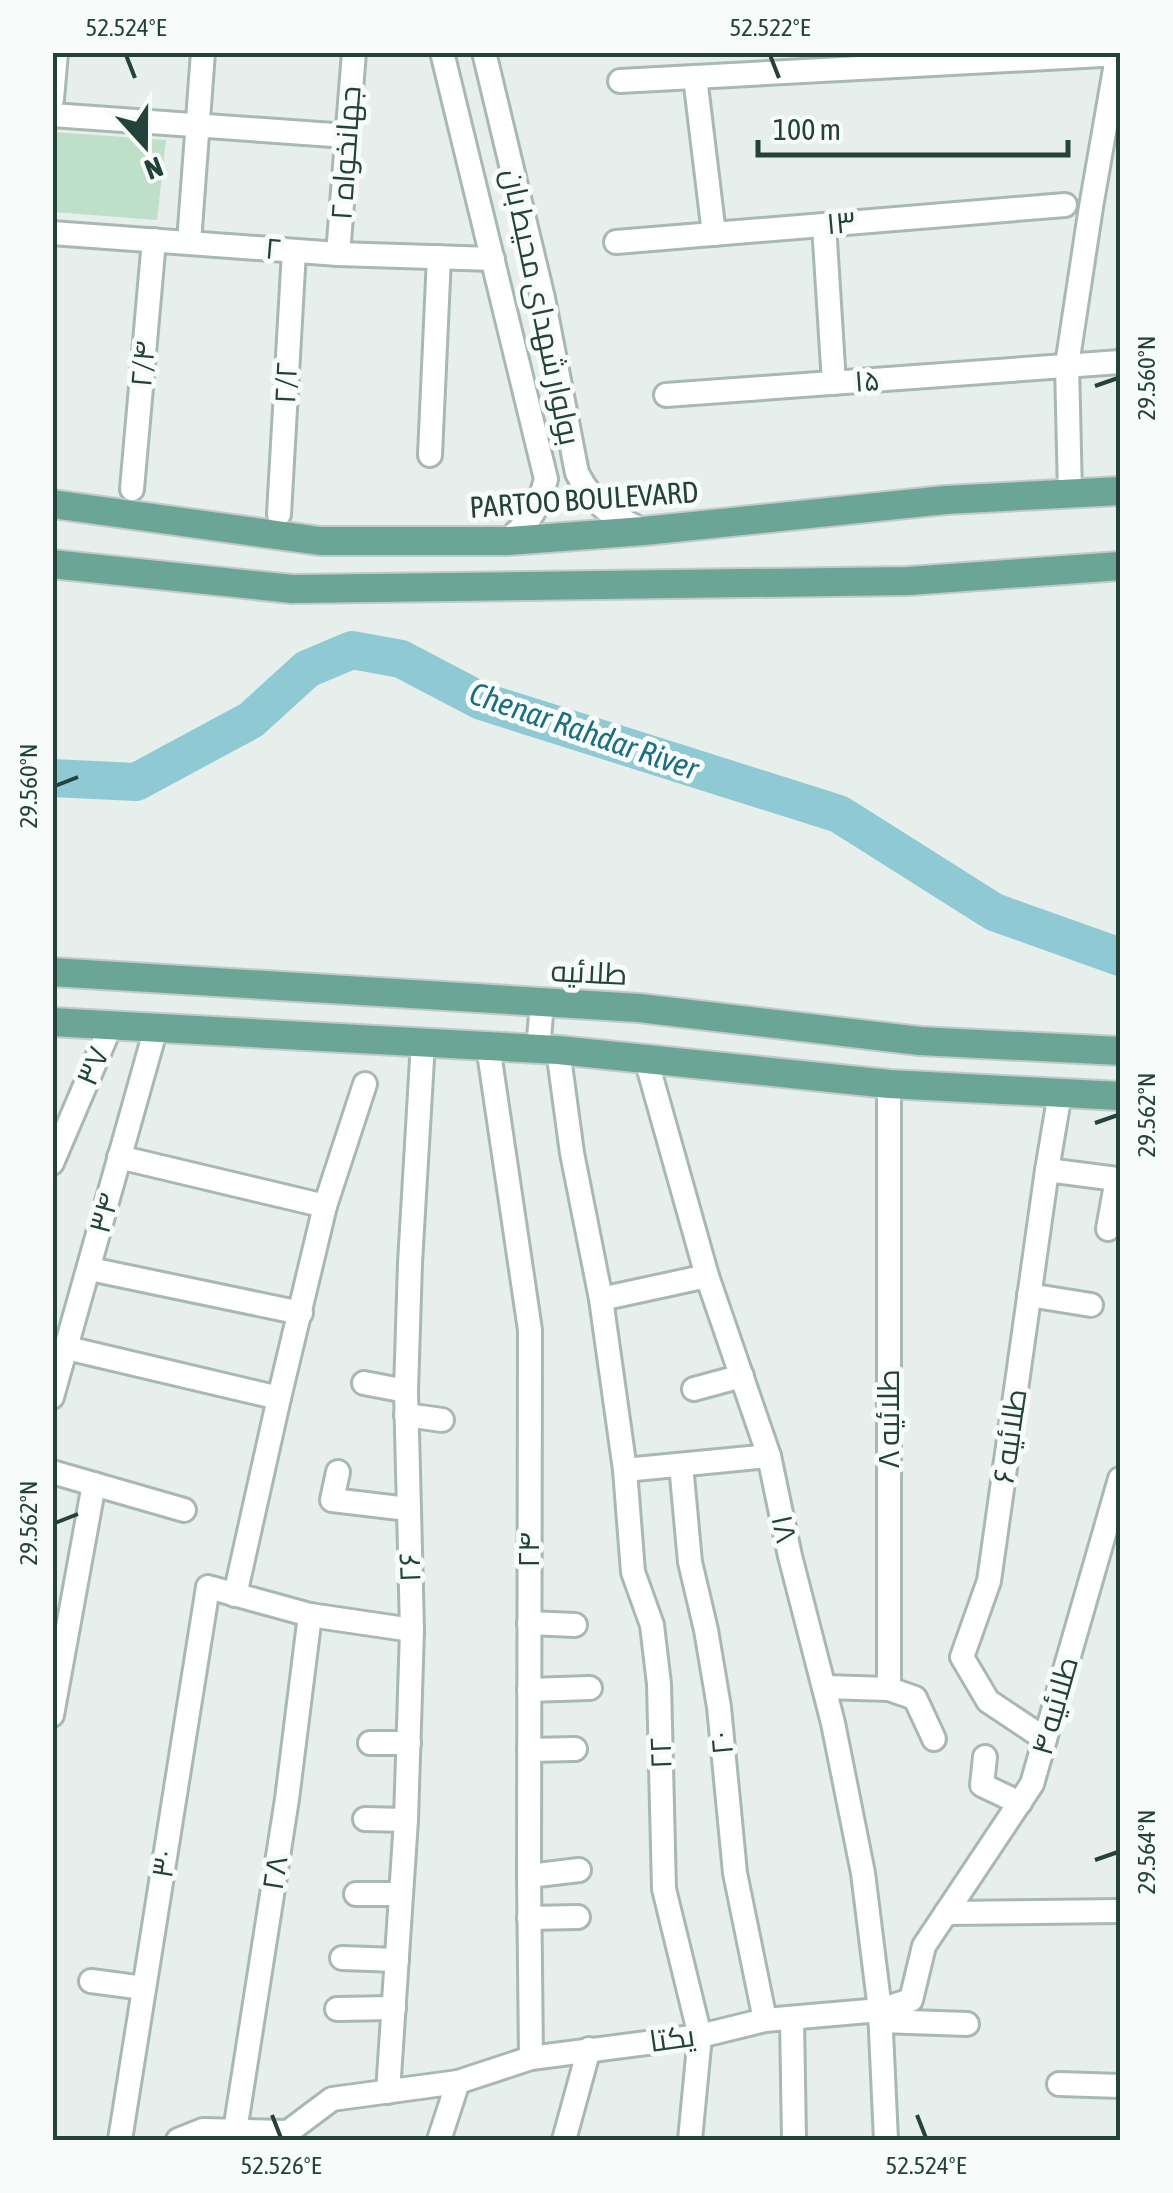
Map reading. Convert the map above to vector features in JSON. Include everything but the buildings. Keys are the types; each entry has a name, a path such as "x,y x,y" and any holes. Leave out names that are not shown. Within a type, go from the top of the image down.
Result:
{"main road":[{"name":"PARTOO BOULEVARD","path":"52,504 320,541 506,541 945,500 1120,492"},
{"path":"52,564 292,589 908,581 1120,566"},
{"name":"طلائیه","path":"52,972 639,1008 920,1041 1120,1051"},
{"path":"52,1022 548,1050 889,1084 1120,1096"}],"street":[{"path":"52,99 56,52"},
{"path":"188,242 203,52"},
{"name":"جهانخواه ۲","path":"338,254 354,52"},
{"name":"بولوار شهدای محیط بان","path":"442,52 546,479 541,502 530,521 506,541"},
{"name":"بولوار شهدای محیط بان","path":"484,52 542,298 577,473 586,493 610,514 644,530"},
{"path":"698,52 697,77 714,234"},
{"path":"620,81 1119,53 1090,207 1067,365 1070,494"},
{"path":"52,114 347,136"},
{"name":"۱۳","path":"616,242 1066,205"},
{"path":"824,225 834,383"},
{"name":"۲","path":"52,233 338,254 493,258"},
{"name":"۲/۴","path":"132,489 154,240"},
{"name":"۲/۲","path":"279,514 294,251"},
{"path":"430,455 439,257"},
{"name":"۱۵","path":"666,395 1120,362"},
{"path":"544,488 558,497 572,494 580,480"},
{"name":"۲۲","path":"542,1003 548,1050 601,1299 625,1470 634,1572 652,1624 659,1684 664,1889 700,2036 690,2140"},
{"name":"۳۷","path":"52,1163 111,1025"},
{"name":"۳۴","path":"52,1398 156,1028"},
{"name":"۲۶","path":"388,2092 406,1820 412,1630 406,1391 422,1042"},
{"name":"۲۴","path":"488,1046 530,1330 531,2058"},
{"name":"۱۸","path":"646,1059 707,1276 770,1456 790,1556 834,1723 863,1874 880,2016 886,2140"},
{"path":"365,1084 325,1206 235,1594 310,1614 412,1630"},
{"name":"طلائیه ۸","path":"889,1084 889,1688"},
{"name":"طلائیه ۶","path":"1045,1739 988,1701 962,1657 989,1582 1060,1093"},
{"path":"119,1157 325,1206"},
{"path":"1047,1170 1116,1179 1108,1228"},
{"path":"90,1270 301,1313"},
{"path":"601,1299 707,1276"},
{"path":"1029,1295 1091,1306"},
{"path":"67,1348 278,1398"},
{"path":"694,1389 742,1376"},
{"path":"364,1384 406,1391"},
{"path":"406,1415 442,1420"},
{"path":"625,1470 770,1456"},
{"name":"۲۰","path":"681,1465 690,1562 719,1707 736,1873 765,2020"},
{"path":"52,1472 184,1510"},
{"path":"338,1472 332,1500 408,1508"},
{"name":"طلائیه ۴","path":"946,1913 1032,1784 1120,1478"},
{"path":"52,1714 94,1484"},
{"name":"۳۰","path":"120,2140 208,1587 235,1594"},
{"name":"۲۸","path":"235,2131 287,1799 310,1614"},
{"path":"529,1623 576,1624"},
{"path":"824,1686 889,1688 914,1698 934,1739"},
{"path":"529,1690 590,1688"},
{"path":"370,1742 408,1743"},
{"path":"529,1750 575,1749"},
{"path":"985,1757 982,1786 1020,1803"},
{"path":"364,1819 406,1820"},
{"path":"529,1876 578,1870"},
{"path":"356,1894 401,1894"},
{"path":"880,2016 911,2000 924,1946 946,1913 1120,1912"},
{"path":"529,1918 578,1917"},
{"path":"342,1958 397,1960"},
{"path":"91,1981 144,1988"},
{"path":"337,2009 394,2008"},
{"name":"یکتا","path":"178,2140 203,2130 288,2132 332,2099 458,2082 531,2058 700,2036 765,2020 880,2016 968,2024"},
{"path":"792,2018 794,2140"},
{"path":"564,2140 589,2049"},
{"path":"439,2140 458,2082"},
{"path":"1059,2084 1120,2086"},
{"path":"306,2140 317,2110"}],"green space":[{"path":"53,132 166,140 157,220 53,212"}],"waterway":[{"name":"Chenar Rahdar River","path":"52,778 136,782 251,720 307,669 352,650 401,659 481,701 839,814 994,912 1120,957"}]}
